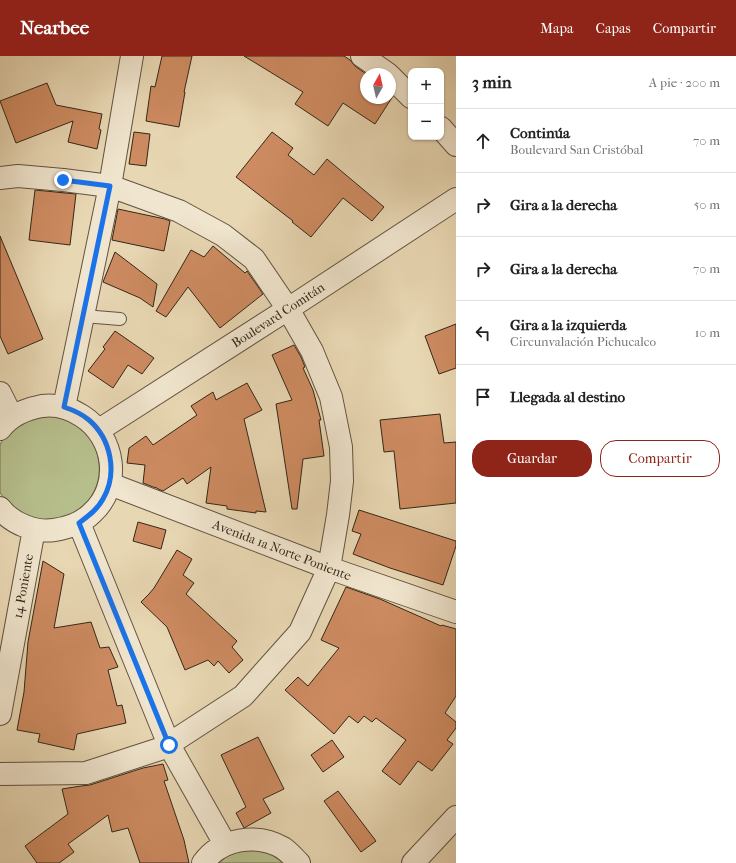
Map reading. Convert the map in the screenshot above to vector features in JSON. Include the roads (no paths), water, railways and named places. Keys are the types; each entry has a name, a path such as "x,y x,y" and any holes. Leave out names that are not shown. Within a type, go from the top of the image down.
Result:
{"street":[{"path":"64,407 110,186 132,56"},
{"path":"362,56 379,68"},
{"path":"396,82 408,94"},
{"path":"444,131 456,145"},
{"path":"0,178 18,176 110,186 179,211 223,235 254,259 288,309 312,351 331,397 341,447 342,481 329,568 300,632 243,696 163,748 86,774 0,774"},
{"name":"Boulevard Comitán","path":"99,430 456,199"},
{"path":"0,393 6,423 32,408 46,406 64,407 75,411 88,419 99,430 108,447 112,465 110,484 103,499 93,513 79,523 65,529 49,531 34,529 17,523 0,508"},
{"name":"Avenida 1a Norte Poniente","path":"110,484 329,568 456,612"},
{"path":"79,523 169,745 224,844"},
{"name":"14 Poniente","path":"0,714 34,529"},
{"path":"413,863 456,817"},
{"path":"203,863 207,857 224,844 245,839 265,840 284,848 299,863"}],"lane":[{"path":"83,316 120,319"}]}
